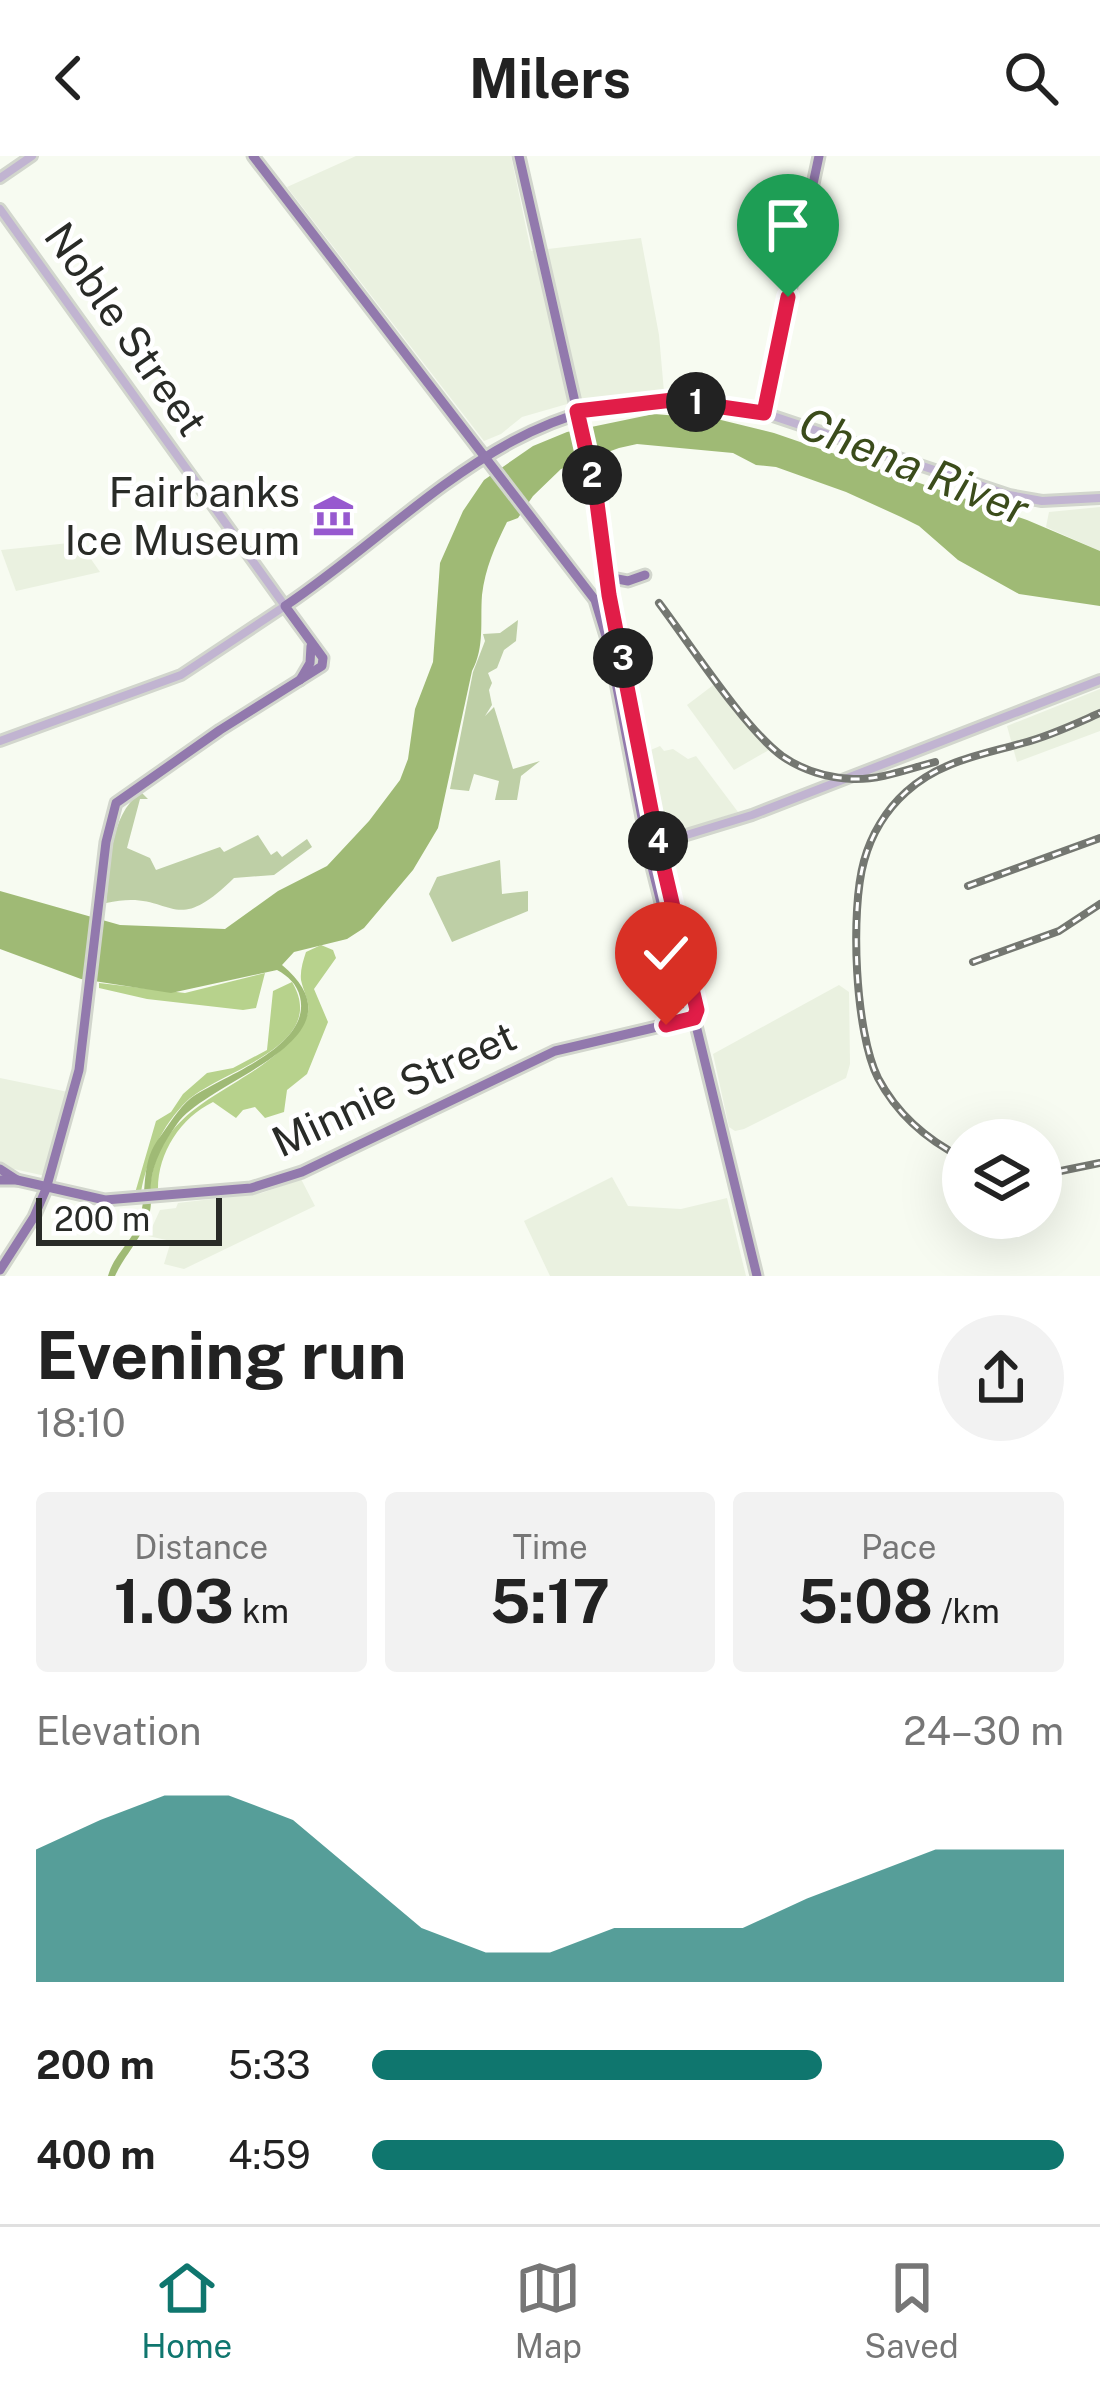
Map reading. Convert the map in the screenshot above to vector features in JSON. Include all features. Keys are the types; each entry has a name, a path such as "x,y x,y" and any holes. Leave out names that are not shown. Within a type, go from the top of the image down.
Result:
{"main road":[{"path":"254,156 599,609 757,1276"},
{"path":"519,156 592,477 652,845"},
{"path":"285,606 528,429 577,411 673,400 764,413 819,156"},
{"path":"607,577 628,581 645,575"},
{"name":"Noble Street","path":"285,606 324,663 300,680"},
{"path":"0,1270 46,1189 79,1070 108,828 116,803 300,680 310,662 310,642"},
{"name":"Minnie Street","path":"17,1180 88,1198 128,1200 232,1191 284,1179 555,1051 694,1015"},
{"path":"0,1169 17,1180"},
{"path":"0,1180 17,1180"}],"street":[{"path":"0,178 32,156"},
{"name":"Noble Street","path":"0,208 285,606"},
{"path":"764,413 1009,495 1061,502 1100,498"},
{"path":"0,741 181,675 285,606"},
{"path":"652,845 752,815 1100,680"}],"shaded area":[{"path":"356,156 511,156 531,251 641,238 664,392 581,400 522,417 484,441 287,187"},
{"path":"654,414 717,419 774,433 1027,520 1100,551 1100,606 1019,594 958,560 919,526 901,517 846,492 776,467 756,465 733,453 637,444 561,469 518,518 507,522 491,558 482,595 479,653 438,828 413,870 364,928 347,939 294,952 282,965 304,992 308,1015 296,1036 274,1056 194,1107 177,1124 154,1167 144,1228 115,1276 108,1276 139,1221 148,1160 157,1141 191,1098 279,1045 300,1015 300,997 292,981 277,970 171,993 81,979 0,949 0,891 120,925 225,929 278,891 327,866 400,780 415,709 433,662 440,563 463,511 484,480 533,446 567,432"},
{"path":"1100,507 1100,551 1046,527 1049,512"},
{"path":"79,542 100,572 16,591 1,550"},
{"path":"518,620 516,641 488,673 492,705 485,716 494,707 513,769 540,761 521,776 517,800 495,800 499,781 474,774 469,791 450,789 483,634 500,633"},
{"path":"716,683 769,750 734,770 687,705"},
{"path":"1100,689 1100,731 1017,762 1007,726"},
{"path":"660,746 688,759 696,756 738,812 676,832 660,824 646,752"},
{"path":"141,792 148,799 140,799 127,848 150,858 156,870 220,847 224,852 258,835 271,855 277,851 282,857 307,839 312,847 274,875 234,878 196,907 183,910 129,900 106,903 117,828 130,802"},
{"path":"500,860 502,894 528,891 528,911 452,942 429,894 437,877"},
{"path":"321,945 333,950 336,958 314,989 328,1022 307,1074 287,1090 284,1112 265,1118 255,1107 236,1118 213,1102 201,1109 173,1139 162,1164 158,1191 150,1191 157,1159 171,1133 212,1097 261,1066 303,1024 308,1007 302,966 306,952"},
{"path":"265,973 256,1008 243,1010 147,999 99,988 99,983 185,993"},
{"path":"292,982 300,1005 296,1024 266,1055 202,1090 178,1110 152,1155 141,1192 135,1193 156,1121 171,1112 207,1073 233,1068 267,1050 273,991"},
{"path":"839,985 849,992 846,1078 744,1129 729,1127 713,1054"},
{"path":"0,1078 73,1093 50,1177 0,1166"},
{"path":"612,1177 628,1206 681,1209 727,1198 746,1276 550,1276 524,1221"},
{"path":"301,1179 315,1206 184,1269 164,1264 171,1241 148,1236 160,1210 176,1208 178,1203 262,1193"}],"railway":[{"path":"659,603 735,706 790,761 853,779 935,762"},
{"path":"942,1146 904,1114 870,1058 857,971 857,910 864,861 886,815 919,781 962,760 1043,737 1100,713"},
{"path":"968,886 1100,838"},
{"path":"973,962 1059,931 1100,904"},
{"path":"1062,1171 1100,1163"}],"place":[{"name":"Fairbanks Ice Museum","path":"334,516"}],"route":[{"path":"666,1025 694,1018 697,1010 655,830 577,411 673,400 764,413 788,297"}],"water label":[{"name":"Chena River","path":"914,466"}]}
